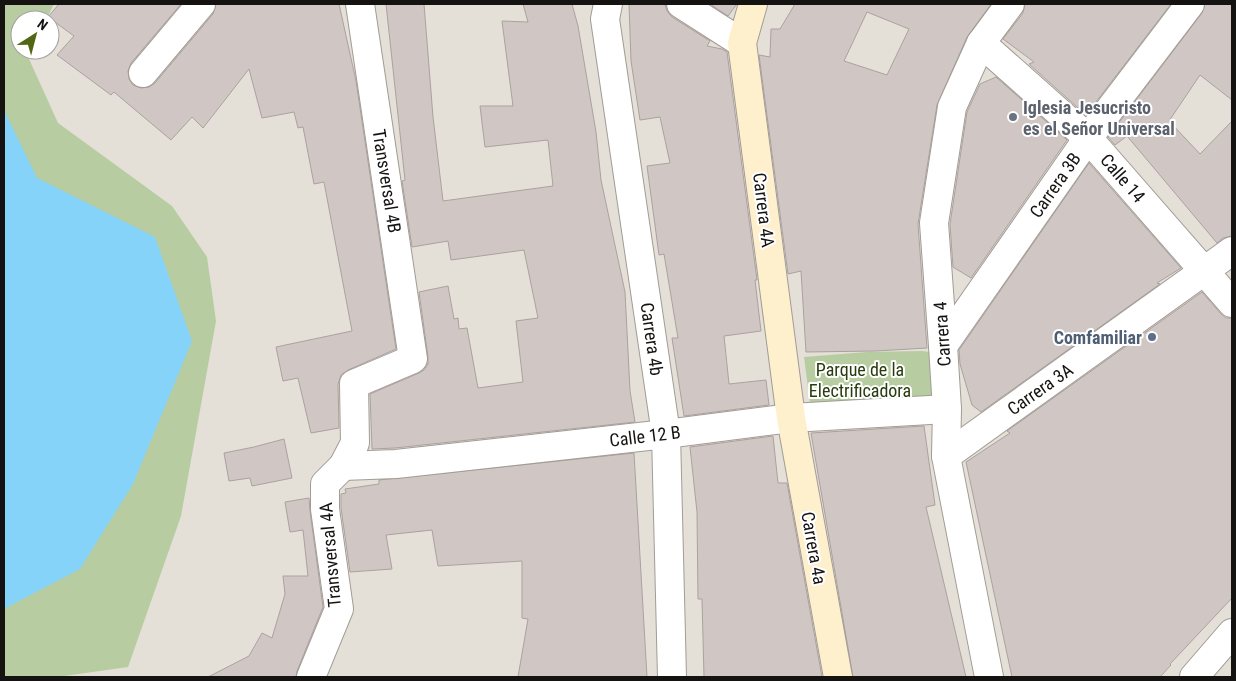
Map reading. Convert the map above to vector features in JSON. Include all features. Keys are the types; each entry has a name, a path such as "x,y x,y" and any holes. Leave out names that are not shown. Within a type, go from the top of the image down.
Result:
{"street":[{"path":"143,73 201,4"},
{"name":"Transversal 4B","path":"360,4 413,359"},
{"name":"Carrera 4b","path":"608,4 605,19 666,434 672,677"},
{"path":"681,4 742,43"},
{"name":"Carrera 4A","path":"753,4 742,43 791,418"},
{"name":"Carrera 4","path":"989,677 946,456 943,346 934,223 952,107 981,43 1010,4"},
{"name":"Carrera 3B","path":"943,346 1088,138 1190,4"},
{"name":"Calle 14","path":"981,43 1088,138 1232,303"},
{"name":"Carrera 3A","path":"946,456 1232,251"},
{"name":"Transversal 4A","path":"311,677 339,610 325,509 324,484 343,466 355,444 354,384 413,359"},
{"name":"Calle 12 B","path":"343,466 396,464 791,418 946,409"},
{"name":"Carrera 4a","path":"791,418 838,677"},
{"path":"1194,677 1232,633"}],"green space":[{"path":"4,4 54,4 51,10 10,10 10,60 29,60 58,123 172,206 207,257 216,321 181,516 128,667 57,677 4,677"},
{"name":"Parque de la Electrificadora","path":"867,352 929,352 934,404 811,410 804,357"}],"water":[{"path":"4,110 37,178 155,237 192,341 133,484 80,569 4,609"}],"building":[{"path":"59,4 181,4 131,63 128,71 129,79 133,85 141,88 149,87 155,83 213,14 216,4 339,4 356,81 396,349 348,370 341,375 338,384 339,428 311,433 298,378 283,381 276,347 352,331 324,182 314,184 303,127 298,128 294,112 262,118 249,69 203,128 192,117 171,140 114,92 111,95 60,57 60,52 74,36 60,26 60,10 54,10"},
{"path":"386,4 424,4 433,117 443,201 553,186 548,140 485,147 480,106 513,106 502,21 528,22 523,4 572,4 578,26 596,132 601,180 625,292 630,391 635,422 372,449 370,394 419,373 428,364 419,292 448,286 454,319 458,318 459,329 467,328 478,388 523,382 516,321 538,318 524,250 451,260 448,241 412,247 402,181 405,180"},
{"path":"629,4 665,4 667,11 672,17 710,41 707,46 727,52 757,280 755,280 761,331 724,336 729,384 766,380 769,405 684,416 672,338 678,338 664,254 659,255 647,166 670,163 660,117 640,120 631,61"},
{"path":"710,4 737,4 728,16"},
{"path":"795,4 991,4 967,37 937,105 918,224 927,348 806,352 801,271 788,274 759,55 770,57 771,29 780,29","holes":["867,12 909,29 887,75 844,61"]},
{"path":"1025,4 1171,4 1086,115 1029,64 1034,62 1003,39 1023,13"},
{"path":"1205,4 1232,4 1232,100 1200,75 1169,121 1200,154 1232,121 1232,236 1223,238 1217,243 1127,136 1115,145 1108,137 1202,13"},
{"path":"996,77 1067,140 971,278 953,267 950,224 967,112 980,84"},
{"path":"1089,163 1181,268 1157,283 1160,284 981,412 972,405 960,364 959,350"},
{"path":"1202,292 1221,314 1226,318 1232,318 1232,598 1160,677 1012,677 966,462 1010,433 1007,431"},
{"path":"924,426 935,505 926,507 966,677 853,677 811,433"},
{"path":"773,436 778,483 787,483 822,677 704,677 702,599 698,599 697,512 690,447"},
{"path":"284,439 292,478 252,486 250,478 229,481 224,453"},
{"path":"634,453 647,677 518,677 528,619 522,618 522,561 438,566 432,530 386,535 392,569 350,572 341,508 341,494 346,493 345,489 379,484 379,480"},
{"path":"309,498 323,607 296,677 208,677 249,656 262,633 272,638 285,594 283,576 308,576 303,530 290,532 285,502"}],"place":[{"name":"Iglesia Jesucristo es el Señor Universal","path":"1013,117"},
{"name":"Comfamiliar","path":"1152,337"}]}
